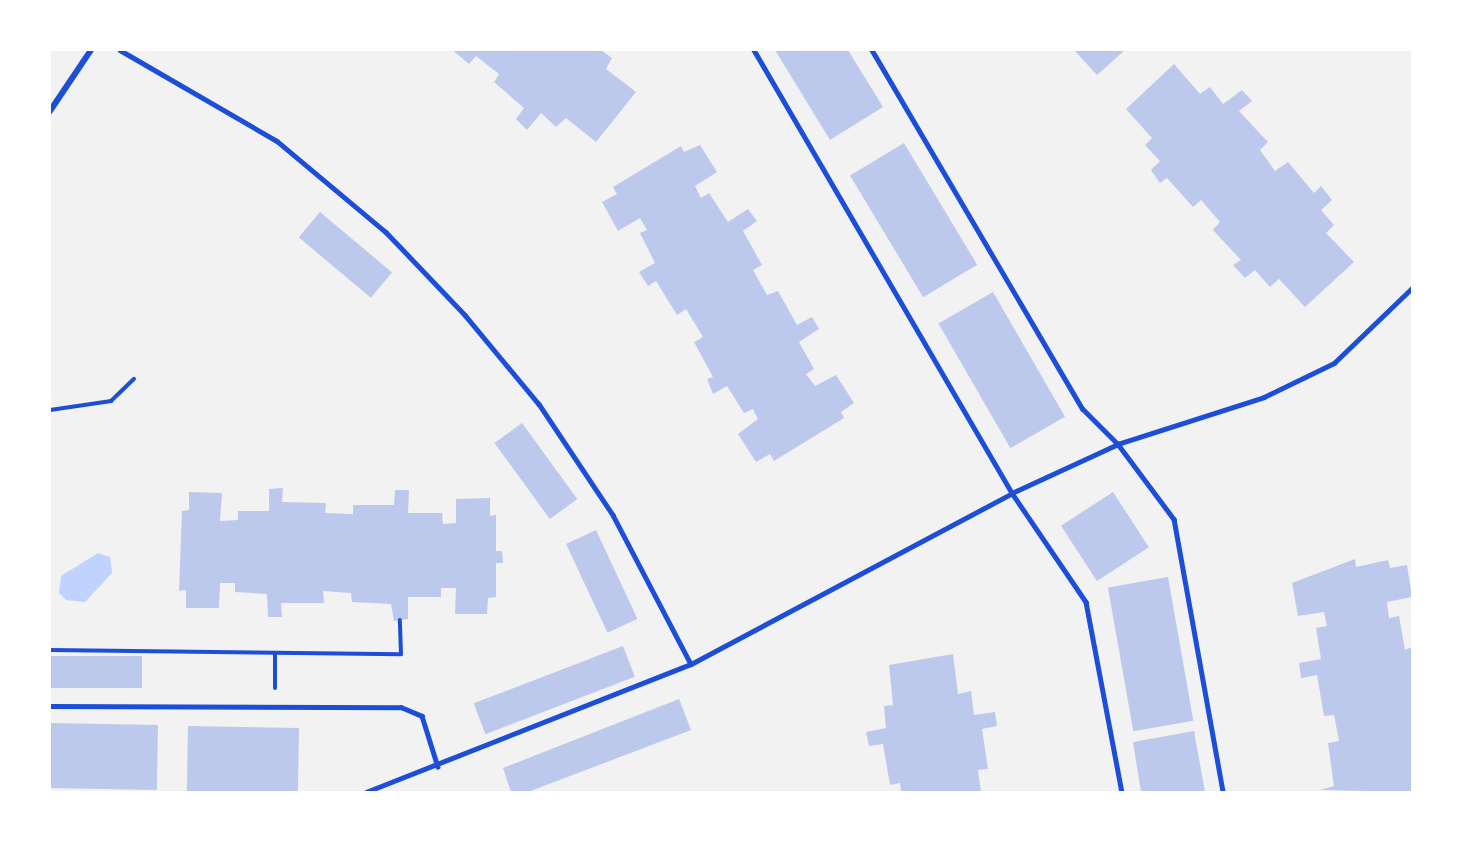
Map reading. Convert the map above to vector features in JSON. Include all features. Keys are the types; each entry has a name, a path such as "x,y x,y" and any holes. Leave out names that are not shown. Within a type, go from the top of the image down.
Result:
{"street":[{"path":"50,111 91,50"}],"lane":[{"path":"120,50 277,141 386,231 465,315 539,404 613,515 691,664"},
{"path":"754,50 1012,493 1091,615 1122,792"},
{"path":"872,50 1083,409 1118,444 1178,530 1222,792"},
{"path":"366,792 438,767 691,664 1012,493 1118,444 1264,397 1334,363 1413,288"},
{"path":"50,706 401,707 422,716 438,767"}],"path":[{"path":"50,410 111,401 134,379"},
{"path":"50,650 400,654 400,620"},
{"path":"275,653 275,706"}],"water":[{"path":"98,553 110,557 112,573 85,602 66,600 59,593 61,576"}],"building":[{"path":"452,50 601,50 612,58 606,69 636,92 596,142 566,118 556,127 541,113 527,130 516,119 524,108 494,82 499,74 476,56 469,64"},
{"path":"775,50 848,50 883,107 830,140"},
{"path":"1074,50 1125,50 1097,75"},
{"path":"1174,64 1200,94 1210,87 1223,104 1242,90 1252,101 1239,111 1268,142 1260,150 1275,171 1288,162 1314,193 1321,186 1332,200 1321,210 1334,225 1326,233 1354,262 1305,307 1279,279 1270,287 1255,270 1245,278 1233,265 1241,260 1213,230 1220,222 1201,200 1193,207 1167,178 1160,183 1151,170 1160,161 1145,145 1152,138 1126,109"},
{"path":"904,143 977,265 923,297 850,175"},
{"path":"700,145 717,172 695,186 701,198 709,193 728,222 748,209 757,221 743,231 762,265 753,270 767,295 778,291 797,325 812,317 819,329 799,342 814,369 806,374 815,386 836,375 854,403 841,412 844,418 774,461 770,454 756,462 738,434 758,419 753,409 744,413 727,386 713,394 707,379 713,377 694,342 703,337 686,309 677,315 656,281 648,286 639,272 655,263 640,233 647,230 640,218 618,231 602,202 617,194 613,187 681,146 684,152"},
{"path":"320,212 392,272 371,298 299,237"},
{"path":"993,292 1065,417 1010,448 938,324"},
{"path":"522,423 577,499 550,519 494,443"},
{"path":"283,488 282,502 326,503 325,513 353,514 353,505 394,505 395,490 409,490 408,513 442,513 443,524 456,523 456,499 490,498 490,516 496,515 496,551 502,551 503,563 496,563 496,597 488,598 487,614 455,614 456,588 441,588 441,597 408,597 408,619 394,621 391,604 352,602 351,593 323,591 324,603 281,603 282,617 268,617 267,594 235,592 235,583 220,583 219,608 186,608 186,590 179,591 182,511 189,510 189,492 222,493 220,521 238,520 238,511 269,511 269,489"},
{"path":"1113,492 1149,547 1097,581 1061,526"},
{"path":"596,530 637,619 608,633 566,544"},
{"path":"1355,559 1356,567 1388,560 1390,568 1407,565 1412,597 1387,602 1389,618 1399,616 1405,650 1412,647 1412,792 1320,790 1334,786 1328,743 1339,741 1334,715 1324,716 1317,675 1301,678 1299,663 1321,659 1316,628 1327,626 1324,612 1298,616 1292,583"},
{"path":"1168,577 1193,721 1133,731 1108,588"},
{"path":"623,646 635,677 485,734 474,703"},
{"path":"953,654 958,694 971,691 974,715 995,712 997,726 982,729 988,769 978,770 981,792 901,792 900,783 890,785 883,744 869,746 866,732 886,728 884,706 893,705 889,665"},
{"path":"50,656 142,656 142,688 50,688"},
{"path":"679,699 691,730 528,792 511,792 503,768"},
{"path":"50,723 158,725 157,790 50,788"},
{"path":"188,726 299,728 298,792 187,791"},
{"path":"1194,731 1205,792 1141,792 1133,742"}]}
